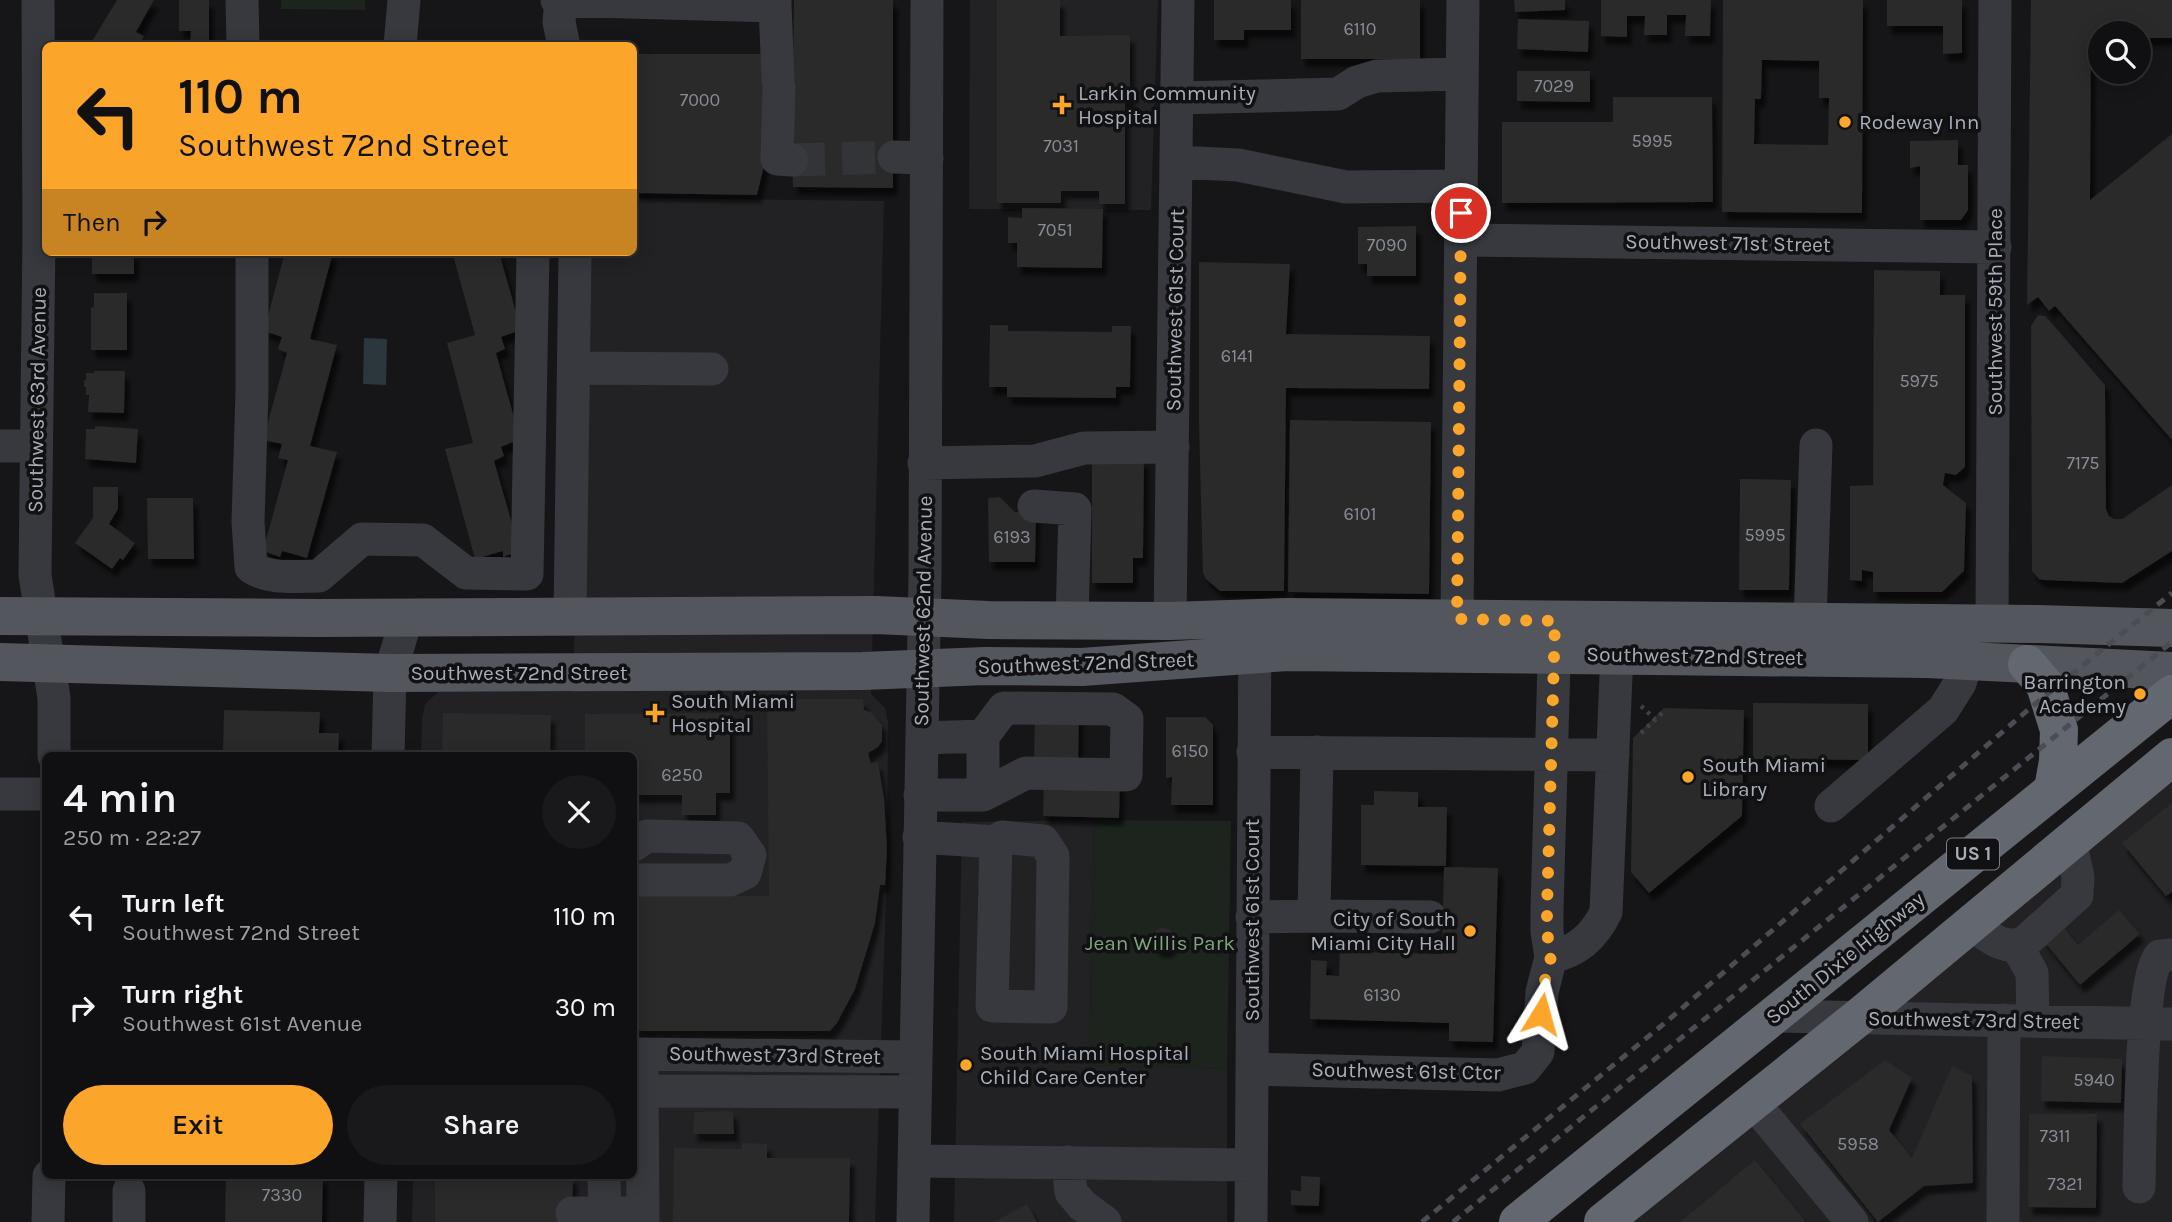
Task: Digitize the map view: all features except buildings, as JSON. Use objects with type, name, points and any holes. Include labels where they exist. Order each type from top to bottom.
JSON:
[{"type":"highway","points":[[2027,664],[2045,685],[2059,730],[2058,761],[2053,789]]},
{"type":"highway","name":"South Dixie Highway","points":[[1518,1222],[2172,694]]},
{"type":"highway","name":"US 1","points":[[1602,1222],[1859,1017],[2172,757]]},
{"type":"main road","name":"Southwest 72nd Street","points":[[0,616],[923,617],[1170,621],[1255,636],[1287,652],[1555,637],[1618,638],[1927,659],[2172,671]]},
{"type":"main road","name":"Southwest 72nd Street","points":[[0,662],[390,673],[850,671],[1114,665],[1255,636],[1457,619],[1555,637]]},
{"type":"main road","name":"Southwest 72nd Street","points":[[1618,638],[1810,623],[2172,628]]},
{"type":"main road","points":[[1927,659],[1972,650],[1986,640],[1992,624]]},
{"type":"street","name":"Southwest 63rd Avenue","points":[[38,0],[39,234],[35,575],[54,698],[54,752]]},
{"type":"street","points":[[242,0],[243,42]]},
{"type":"street","points":[[400,42],[404,0]]},
{"type":"street","points":[[563,42],[559,22],[559,0],[775,3],[778,160]]},
{"type":"street","name":"Southwest 62nd Avenue","points":[[913,1222],[923,668],[928,0]]},
{"type":"street","name":"Southwest 61st Court","points":[[1170,621],[1178,0]]},
{"type":"street","points":[[1457,619],[1463,0]]},
{"type":"street","name":"Southwest 59th Place","points":[[1992,624],[1995,0]]},
{"type":"street","points":[[1178,98],[1338,94],[1356,82],[1377,76],[1462,74]]},
{"type":"street","points":[[894,157],[927,158]]},
{"type":"street","points":[[1177,162],[1238,165],[1346,187],[1461,186]]},
{"type":"street","name":"Southwest 71st Street","points":[[1461,240],[1995,247]]},
{"type":"street","points":[[252,256],[248,522],[251,567],[260,573],[272,575],[319,576],[362,539],[423,540],[466,573],[527,574],[533,256]]},
{"type":"street","points":[[570,616],[575,256]]},
{"type":"street","points":[[575,368],[712,369]]},
{"type":"street","points":[[1810,623],[1816,445]]},
{"type":"street","points":[[0,446],[36,446]]},
{"type":"street","points":[[924,463],[1035,461],[1083,448],[1172,447]]},
{"type":"street","points":[[1034,506],[1074,509],[1072,620]]},
{"type":"street","points":[[466,573],[466,617]]},
{"type":"street","points":[[318,618],[319,576]]},
{"type":"street","points":[[388,752],[390,673],[407,617]]},
{"type":"street","name":"Southwest 61st Court","points":[[1251,1222],[1255,636]]},
{"type":"street","name":"Southwest 61st Ctcr","points":[[1251,1069],[1498,1075],[1519,1071],[1530,1064],[1538,1052],[1542,992],[1551,957],[1547,909],[1555,637]]},
{"type":"street","points":[[1551,957],[1567,954],[1585,941],[1600,926],[1606,912],[1624,747],[1618,638]]},
{"type":"street","points":[[1831,806],[1943,710],[1968,661]]},
{"type":"street","points":[[1113,709],[1114,665]]},
{"type":"street","points":[[1019,708],[1020,667]]},
{"type":"street","points":[[920,795],[984,795],[1026,773],[1126,775],[1126,719],[1113,709],[1004,708],[983,736],[984,795]]},
{"type":"street","points":[[922,738],[983,736]]},
{"type":"street","points":[[1253,752],[1552,754],[1624,747]]},
{"type":"street","points":[[1314,916],[1317,752]]},
{"type":"street","points":[[0,794],[42,794]]},
{"type":"street","points":[[637,843],[647,836],[738,838],[750,855],[745,873],[730,880],[637,880]]},
{"type":"street","points":[[693,880],[694,837]]},
{"type":"street","points":[[919,837],[996,842],[1002,837],[1043,841],[1053,856],[1051,1007],[992,1006],[996,842]]},
{"type":"street","points":[[1970,923],[2002,945],[2017,946],[2025,942],[2077,895],[2078,877],[2070,841]]},
{"type":"street","points":[[1252,917],[1430,917]]},
{"type":"street","points":[[2003,1222],[2018,1021],[2032,973],[2017,946]]},
{"type":"street","points":[[2139,1187],[2158,1024],[2155,960],[2168,947]]},
{"type":"street","name":"Southwest 73rd Street","points":[[1776,1016],[2158,1024]]},
{"type":"street","points":[[594,1203],[643,1210],[638,1054]]},
{"type":"street","name":"Southwest 73rd Street","points":[[638,1054],[916,1057]]},
{"type":"street","name":"Southwest 73rd Street","points":[[638,1091],[915,1092]]},
{"type":"street","points":[[1752,1101],[1852,1222]]},
{"type":"street","points":[[914,1161],[1251,1165]]},
{"type":"street","points":[[1068,1162],[1071,1192],[1082,1205],[1105,1222]]},
{"type":"street","points":[[48,1222],[49,1179]]},
{"type":"street","points":[[380,1222],[381,1179]]},
{"type":"path","points":[[1644,709],[1656,720]]},
{"type":"path","points":[[1624,747],[1663,712]]},
{"type":"path","points":[[1174,940],[1230,941]]},
{"type":"shaded area","name":"Larkin Community Hospital","points":[[970,0],[1158,0],[1151,210],[969,209]]},
{"type":"shaded area","name":"South Miami Hospital","points":[[637,198],[884,201],[871,694],[885,708],[888,722],[887,866],[875,1222],[412,1222],[413,1179],[637,1179],[637,752],[421,752],[425,704],[438,692],[573,692],[584,256],[637,256]]},
{"type":"shaded area","points":[[364,338],[387,339],[386,385],[363,384]]},
{"type":"shaded area","points":[[2172,781],[2172,1222],[1628,1222]]},
{"type":"shaded area","points":[[1094,820],[1089,1065],[1227,1069],[1227,1222],[954,1222],[962,822]]},
{"type":"green space","points":[[281,0],[365,0],[365,10],[281,9]]},
{"type":"green space","name":"Jean Willis Park","points":[[1094,820],[1231,821],[1227,1069],[1089,1065]]},
{"type":"tunnel","points":[[792,160],[894,157]]},
{"type":"railway","points":[[1422,1222],[1666,1022],[2029,709],[2172,593]]},
{"type":"railway","points":[[1453,1222],[2172,642]]},
{"type":"place","name":"Larkin Community Hospital","points":[[1062,105]]},
{"type":"place","name":"Rodeway Inn","points":[[1845,122]]},
{"type":"place","name":"Barrington Academy","points":[[2140,694]]},
{"type":"place","name":"South Miami Hospital","points":[[655,713]]},
{"type":"place","name":"South Miami Library","points":[[1688,777]]},
{"type":"place","name":"City of South Miami City Hall","points":[[1470,931]]},
{"type":"place","name":"South Miami Hospital Child Care Center","points":[[966,1065]]},
{"type":"route","points":[[1461,213],[1457,619],[1555,621],[1547,909],[1551,957],[1542,992],[1541,1014]]}]
